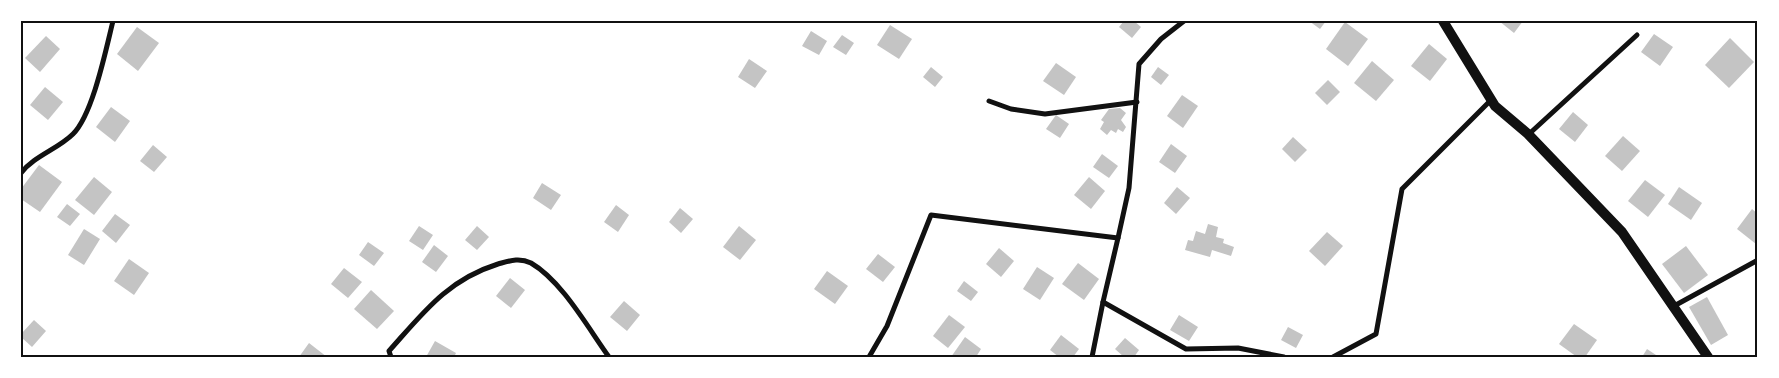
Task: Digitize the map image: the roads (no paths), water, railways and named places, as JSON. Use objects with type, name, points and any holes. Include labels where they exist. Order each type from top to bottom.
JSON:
[{"type":"main road","points":[[1443,21],[1495,106],[1528,134],[1622,232],[1708,357]]},
{"type":"street","points":[[21,173],[26,166],[61,146],[76,131],[87,115],[112,21]]},
{"type":"street","points":[[1092,357],[1130,188],[1139,64],[1161,39],[1184,21]]},
{"type":"street","points":[[1528,134],[1637,35]]},
{"type":"street","points":[[1333,357],[1376,334],[1402,189],[1491,100]]},
{"type":"street","points":[[989,101],[1011,109],[1045,114],[1137,102]]},
{"type":"street","points":[[869,357],[886,326],[931,215],[1118,238]]},
{"type":"street","points":[[391,357],[389,352],[434,300],[452,285],[483,269],[516,259],[530,263],[556,284],[609,357]]},
{"type":"street","points":[[1674,306],[1758,260]]},
{"type":"street","points":[[1103,302],[1186,349],[1238,348],[1284,357]]}]
